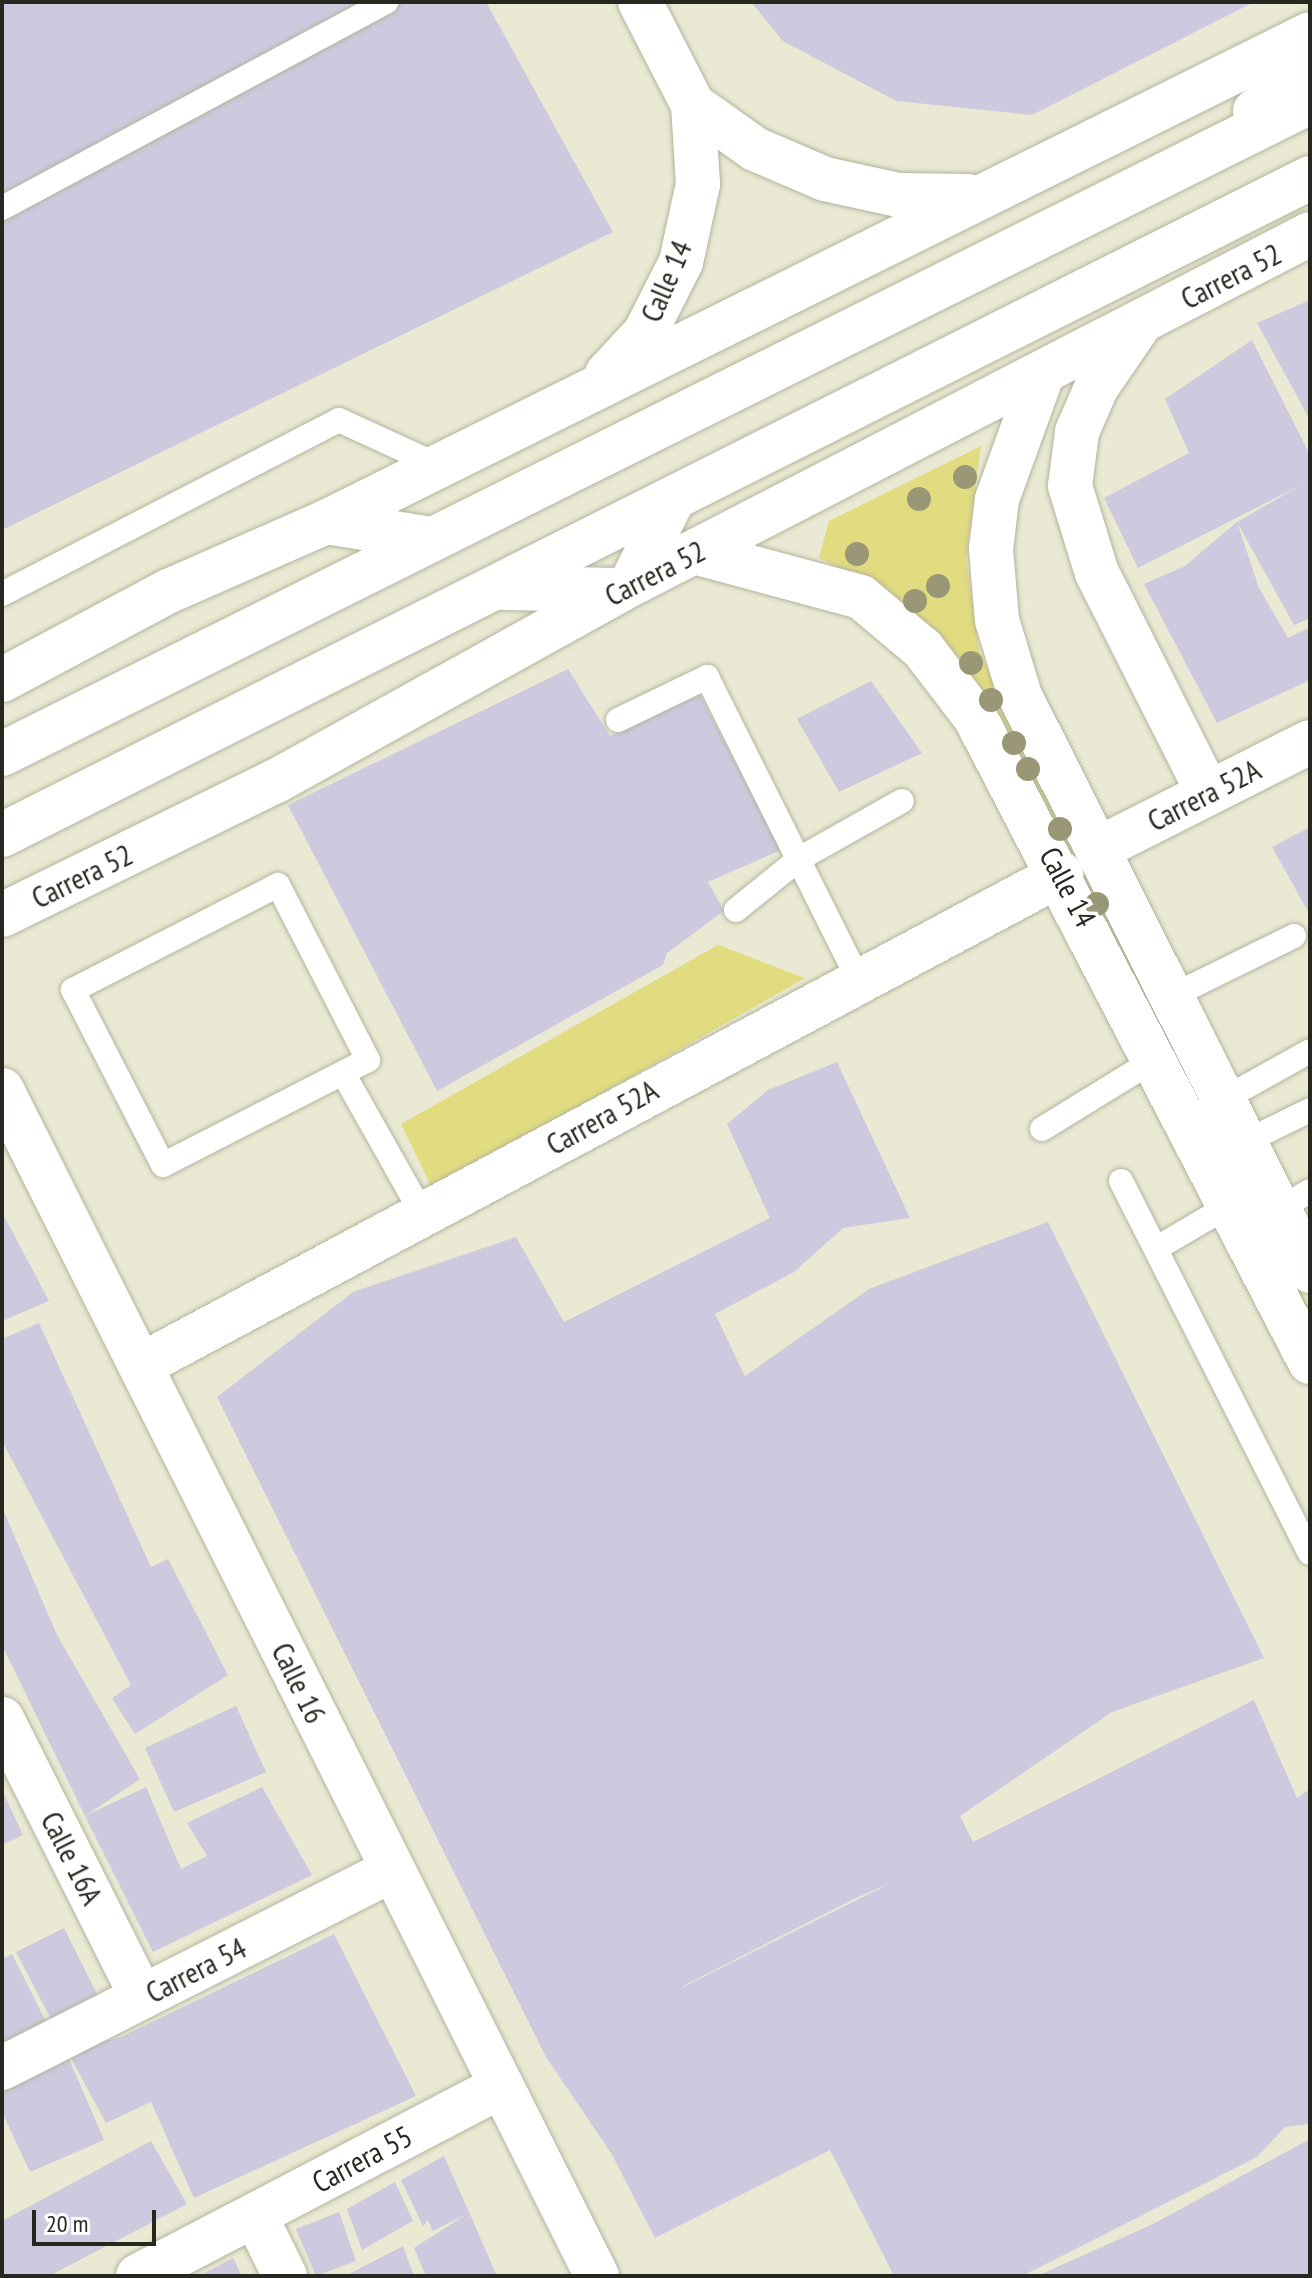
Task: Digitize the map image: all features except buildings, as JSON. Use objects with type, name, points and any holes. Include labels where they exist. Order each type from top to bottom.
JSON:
[{"type":"street","name":"Calle 14","points":[[592,391],[645,333],[681,262],[698,184],[693,105],[640,2]]},
{"type":"street","points":[[2,680],[169,591],[326,522],[592,391],[974,196],[1310,34]]},
{"type":"street","points":[[1207,150],[1310,66]]},
{"type":"street","points":[[2,754],[1207,150],[1310,102]]},
{"type":"street","name":"Calle 14","points":[[693,105],[755,149],[825,179],[898,195],[974,196]]},
{"type":"street","name":"Carrera 52","points":[[2,835],[1310,178]]},
{"type":"street","points":[[1234,217],[1310,194]]},
{"type":"street","name":"Carrera 52","points":[[2,915],[276,781],[626,587],[1310,234]]},
{"type":"street","points":[[1141,322],[1091,399],[1073,445],[1070,486],[1097,573],[1208,793]]},
{"type":"street","name":"Calle 14","points":[[1042,375],[997,499],[991,549],[997,620],[1020,696],[1245,1142],[1294,1201],[1310,1271]]},
{"type":"street","points":[[498,588],[626,587],[672,501]]},
{"type":"street","points":[[326,522],[432,539]]},
{"type":"street","name":"Calle 14","points":[[694,552],[861,597],[923,649],[975,717],[1061,874],[1310,1362]]},
{"type":"street","name":"Carrera 52A","points":[[1098,849],[1310,742]]},
{"type":"street","name":"Carrera 52A","points":[[143,1364],[858,978],[1061,874]]},
{"type":"street","name":"Calle 16","points":[[2,1090],[143,1364],[390,1871],[597,2276]]},
{"type":"street","name":"Calle 16A","points":[[2,1719],[142,1997]]},
{"type":"street","name":"Carrera 54","points":[[2,2068],[390,1871]]},
{"type":"street","name":"Carrera 55","points":[[138,2276],[500,2087]]},
{"type":"street","points":[[255,2215],[285,2276]]},
{"type":"lane","points":[[2,208],[386,2]]},
{"type":"lane","points":[[2,594],[339,420],[439,466]]},
{"type":"lane","points":[[618,720],[707,677],[858,978]]},
{"type":"lane","points":[[736,910],[799,859],[902,801]]},
{"type":"lane","points":[[278,885],[368,1060],[343,1073],[163,1165],[73,990],[278,885]]},
{"type":"lane","points":[[1172,996],[1294,936]]},
{"type":"lane","points":[[1224,1099],[1310,1051]]},
{"type":"lane","points":[[1042,1129],[1156,1059]]},
{"type":"lane","points":[[343,1073],[423,1215]]},
{"type":"lane","points":[[1245,1142],[1310,1110]]},
{"type":"lane","points":[[1121,1181],[1310,1553]]},
{"type":"lane","points":[[1157,1248],[1230,1205]]},
{"type":"shaded area","points":[[981,446],[966,557],[979,651],[1310,1310],[1310,1336],[1054,835],[845,571],[819,558],[829,521]]},
{"type":"shaded area","points":[[718,945],[805,978],[433,1190],[401,1124]]}]
